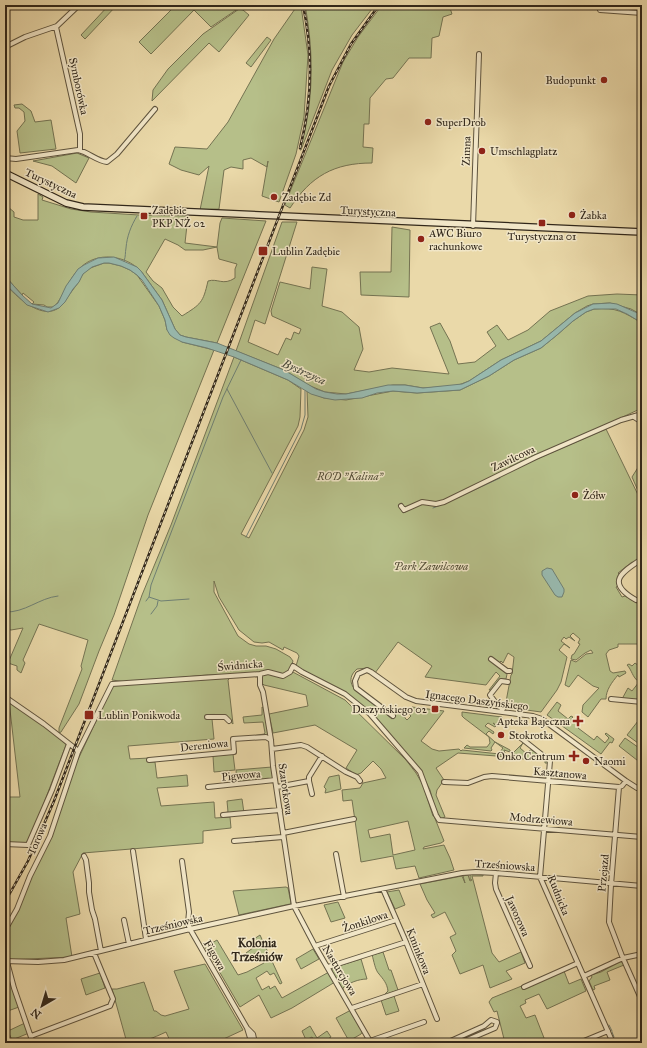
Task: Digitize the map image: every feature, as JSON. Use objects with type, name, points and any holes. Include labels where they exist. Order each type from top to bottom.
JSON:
[{"type":"main road","name":"Turystyczna","points":[[5,173],[66,203],[83,207],[472,226],[642,232]]},
{"type":"street","points":[[5,47],[26,37],[56,27],[79,5]]},
{"type":"street","points":[[599,5],[600,10],[642,13]]},
{"type":"street","name":"Symborówka","points":[[56,27],[80,134],[80,150]]},
{"type":"street","name":"Zimna","points":[[472,226],[479,54]]},
{"type":"street","points":[[5,158],[16,159],[80,150],[103,162],[109,162],[155,109]]},
{"type":"street","name":"Zawilcowa","points":[[401,506],[404,510],[422,502],[436,504],[444,502],[536,457],[621,420],[642,414]]},
{"type":"street","points":[[634,417],[642,422]]},
{"type":"street","points":[[636,600],[625,593],[618,579],[620,575],[642,559]]},
{"type":"street","points":[[491,659],[507,671],[510,671]]},
{"type":"street","name":"Świdnicka","points":[[78,752],[112,684],[260,674],[268,672],[283,676],[290,672],[293,666],[317,681],[345,694],[359,704],[378,724],[420,772],[439,820]]},
{"type":"street","name":"Ignacego Daszyńskiego","points":[[393,716],[356,688],[354,683],[355,679],[361,672],[366,670],[371,672],[406,697],[416,701],[540,718],[551,724],[626,781],[642,789]]},
{"type":"street","name":"Szarotkowa","points":[[260,674],[260,685],[263,692],[271,740],[275,780],[294,906]]},
{"type":"street","points":[[503,709],[498,706],[490,695],[501,682],[508,682]]},
{"type":"street","points":[[5,697],[78,752]]},
{"type":"street","points":[[611,699],[642,702]]},
{"type":"street","points":[[207,717],[225,717],[229,721]]},
{"type":"street","name":"Rudnicka","points":[[517,735],[550,761],[543,828],[540,877],[613,1043]]},
{"type":"street","name":"Dereniowa","points":[[149,760],[234,752],[233,739],[266,738],[271,740]]},
{"type":"street","name":"Torowa","points":[[5,844],[28,845],[52,790],[69,744]]},
{"type":"street","points":[[272,749],[301,745],[307,747],[356,777],[360,781]]},
{"type":"street","name":"Torowa","points":[[5,930],[17,909],[30,876],[50,836],[78,752]]},
{"type":"street","points":[[312,794],[309,777],[322,756]]},
{"type":"street","name":"Kasztanowa","points":[[444,782],[468,783],[484,777],[492,776],[619,787]]},
{"type":"street","name":"Pigwowa","points":[[208,787],[275,780]]},
{"type":"street","points":[[277,787],[309,781]]},
{"type":"street","points":[[619,787],[626,781]]},
{"type":"street","name":"Przejazd","points":[[619,787],[609,922],[642,1001]]},
{"type":"street","points":[[223,815],[280,810]]},
{"type":"street","points":[[234,841],[283,835],[354,819]]},
{"type":"street","name":"Modrzewiowa","points":[[439,820],[642,837]]},
{"type":"street","points":[[133,851],[146,939]]},
{"type":"street","points":[[336,854],[344,897]]},
{"type":"street","points":[[84,856],[86,860],[89,892],[100,951]]},
{"type":"street","name":"Figowa","points":[[182,861],[189,912],[188,923],[190,929],[247,1028],[253,1034],[255,1043]]},
{"type":"street","name":"Trześniowska","points":[[6,962],[58,961],[146,939],[294,906],[462,873],[496,873],[642,886]]},
{"type":"street","name":"Jaworowa","points":[[496,873],[496,889],[530,966]]},
{"type":"street","name":"Kminkowa","points":[[383,889],[437,1019]]},
{"type":"street","name":"Nasturcjowa","points":[[294,906],[370,1042]]},
{"type":"street","points":[[124,920],[129,944]]},
{"type":"street","name":"Żonkilowa","points":[[315,946],[396,920]]},
{"type":"street","points":[[328,967],[406,942]]},
{"type":"street","points":[[31,1036],[110,1006],[113,999],[94,953]]},
{"type":"street","points":[[584,976],[623,958],[642,954]]},
{"type":"street","points":[[6,962],[33,1043]]},
{"type":"street","points":[[524,987],[578,963]]},
{"type":"street","points":[[352,1008],[423,984]]},
{"type":"street","points":[[446,1043],[478,1029],[491,1020],[496,1022],[496,1027],[460,1043]]},
{"type":"street","points":[[370,1042],[424,1022]]},
{"type":"street","points":[[579,1043],[608,1031]]},
{"type":"green space","points":[[109,5],[117,5],[85,39],[81,35]]},
{"type":"green space","points":[[176,5],[238,5],[236,10],[211,27],[194,10],[151,54],[139,42]]},
{"type":"green space","points":[[305,5],[375,5],[352,35],[332,70],[300,150],[308,114],[311,78],[310,41]]},
{"type":"green space","points":[[382,5],[449,5],[452,14],[443,17],[439,36],[432,38],[431,58],[409,58],[393,78],[386,79],[370,98],[369,124],[364,124],[363,147],[373,148],[372,163],[346,166],[325,174],[306,187],[290,208],[285,205],[287,199],[343,62],[358,37]]},
{"type":"green space","points":[[297,6],[301,6],[308,55],[304,117],[296,154],[279,202],[262,196],[267,167],[251,158],[243,160],[243,169],[231,167],[224,170],[219,209],[200,210],[209,166],[199,175],[181,170],[169,164],[175,147],[207,149],[228,122],[274,39]]},
{"type":"green space","points":[[239,9],[243,10],[249,15],[219,52],[209,43],[152,101],[153,90],[168,69],[203,34]]},
{"type":"green space","points":[[267,37],[271,40],[251,67],[246,63]]},
{"type":"green space","points":[[22,104],[31,111],[35,122],[51,120],[56,149],[20,153],[17,131],[25,121],[24,112],[19,108],[15,108],[14,105]]},
{"type":"green space","points":[[77,153],[89,158],[76,183],[52,166],[33,161]]},
{"type":"green space","points":[[38,194],[43,197],[42,200],[71,209],[91,212],[188,216],[185,243],[217,247],[222,218],[266,221],[217,343],[180,335],[175,329],[162,300],[141,271],[127,261],[111,257],[94,259],[80,268],[69,282],[54,307],[32,304],[34,302],[23,293],[22,295],[5,276],[5,221],[8,207],[14,212],[14,217],[23,220],[38,220]],"holes":[[[165,239],[185,250],[203,250],[217,247],[219,259],[237,264],[235,269],[235,278],[224,282],[215,280],[208,281],[203,299],[193,309],[182,316],[173,307],[162,288],[153,281],[146,272]]]},
{"type":"green space","points":[[282,222],[297,222],[265,324],[255,320],[248,342],[278,355],[286,338],[291,340],[294,332],[299,334],[301,329],[272,316],[271,311],[280,282],[310,289],[312,267],[327,269],[322,306],[342,312],[359,327],[363,349],[354,370],[369,372],[392,368],[449,374],[430,327],[440,323],[450,341],[458,364],[475,362],[496,346],[487,332],[497,325],[508,340],[528,330],[550,311],[588,296],[617,294],[642,295],[642,315],[631,309],[610,303],[593,304],[587,306],[575,313],[541,341],[501,360],[469,381],[456,386],[423,388],[393,385],[346,394],[325,392],[308,385],[284,370],[236,351]]},
{"type":"green space","points":[[392,227],[410,230],[409,297],[361,295],[360,272],[391,272]]},
{"type":"green space","points":[[104,263],[121,266],[137,275],[159,306],[165,320],[167,330],[182,342],[214,350],[148,515],[114,615],[79,704],[59,733],[59,728],[82,669],[81,666],[88,640],[39,624],[23,660],[25,663],[21,673],[17,670],[17,666],[8,663],[23,628],[11,630],[5,629],[5,284],[29,305],[43,311],[50,311],[57,309],[62,305],[87,270]]},
{"type":"green space","points":[[594,309],[620,311],[642,323],[642,408],[443,501],[434,503],[422,500],[404,508],[400,507],[403,513],[423,503],[435,505],[606,429],[642,503],[642,557],[634,563],[632,562],[618,573],[620,575],[617,579],[618,586],[616,587],[622,597],[625,596],[642,606],[642,644],[618,644],[618,647],[609,650],[606,654],[610,671],[613,673],[625,671],[626,673],[619,677],[618,675],[608,689],[606,699],[601,699],[588,717],[582,712],[583,705],[599,688],[593,686],[578,675],[569,687],[565,685],[571,660],[576,662],[586,654],[593,653],[591,650],[576,660],[571,659],[572,655],[580,644],[578,643],[580,639],[573,633],[570,636],[575,641],[569,637],[566,639],[564,637],[561,641],[570,648],[564,644],[559,650],[567,657],[561,682],[541,712],[505,707],[514,657],[508,653],[503,663],[501,661],[499,663],[505,668],[507,674],[506,679],[501,679],[491,690],[489,690],[500,676],[496,672],[486,685],[425,677],[432,666],[398,642],[375,673],[368,668],[357,669],[351,677],[353,687],[392,719],[397,711],[404,715],[407,720],[411,716],[408,713],[412,707],[444,711],[421,741],[432,749],[439,751],[459,749],[461,751],[509,755],[509,757],[458,753],[436,768],[444,780],[437,790],[436,795],[445,817],[441,819],[437,816],[430,790],[420,770],[361,704],[296,666],[299,656],[297,653],[284,647],[283,650],[269,642],[254,642],[239,630],[219,597],[214,581],[214,592],[238,636],[249,644],[276,649],[290,657],[293,661],[289,672],[286,674],[207,675],[127,682],[112,680],[142,595],[171,525],[234,357],[288,380],[301,389],[300,417],[298,426],[241,534],[249,538],[304,430],[308,417],[307,391],[324,398],[346,400],[393,391],[417,393],[460,390],[489,376],[514,360],[541,348],[573,321],[586,312]]},
{"type":"green space","points":[[642,461],[642,500],[632,477]]},
{"type":"green space","points":[[642,661],[642,701],[622,699],[628,688],[632,691],[639,682],[627,665],[629,664],[632,666],[635,663],[639,666]]},
{"type":"green space","points":[[291,671],[345,700],[406,760],[423,785],[433,816],[444,841],[424,847],[423,849],[444,845],[454,870],[419,878],[415,866],[396,869],[393,856],[361,862],[352,800],[343,801],[342,790],[360,788],[363,783],[386,778],[381,769],[373,761],[361,773],[356,775],[346,768],[357,750],[315,725],[273,733],[269,714],[308,706],[306,695],[264,685],[261,682],[261,677],[263,675],[270,673],[279,676]],"holes":[[[408,821],[415,850],[393,855],[390,834],[370,838],[368,830]]]},
{"type":"green space","points":[[230,678],[228,680],[233,724],[221,716],[214,714],[206,715],[206,719],[212,719],[214,739],[128,746],[130,759],[149,758],[149,762],[155,762],[157,778],[187,775],[188,786],[157,788],[161,806],[214,802],[215,818],[230,817],[231,828],[203,831],[203,843],[83,853],[73,872],[80,914],[66,918],[72,957],[5,960],[5,932],[49,841],[74,768],[112,687],[115,685]]},
{"type":"green space","points":[[9,701],[36,720],[66,745],[28,845],[5,843],[5,807],[9,807],[9,797],[20,797]]},
{"type":"green space","points":[[557,702],[561,705],[558,711],[568,719],[571,716],[573,717],[571,719],[580,726],[578,728],[594,740],[597,736],[605,743],[609,738],[605,734],[606,733],[614,739],[612,743],[610,742],[601,754],[547,715]]},
{"type":"green space","points":[[262,707],[264,708],[269,736],[252,736],[265,733],[263,722],[244,723],[243,717],[262,715]]},
{"type":"green space","points":[[462,712],[502,717],[498,726],[493,723],[496,726],[495,727],[488,723],[485,726],[494,732],[493,734],[489,731],[486,734],[495,742],[491,748],[491,751],[464,748],[467,745],[470,747],[487,747],[490,743],[489,737],[464,718],[462,716]]},
{"type":"green space","points":[[642,716],[642,746],[627,735]]},
{"type":"green space","points":[[625,738],[642,750],[642,764],[619,746]]},
{"type":"green space","points":[[495,742],[510,750],[510,752],[504,750],[505,753],[500,752],[503,748]]},
{"type":"green space","points":[[523,743],[520,748],[527,754],[530,750],[532,750],[538,754],[536,760],[513,758],[514,755],[511,755]]},
{"type":"green space","points":[[233,754],[235,770],[214,772],[213,756]]},
{"type":"green space","points":[[539,755],[547,761],[548,763],[545,763],[545,760],[537,760]]},
{"type":"green space","points":[[272,767],[273,779],[237,783],[236,770]]},
{"type":"green space","points":[[339,775],[341,789],[325,793],[326,789],[324,787],[329,777]]},
{"type":"green space","points":[[242,799],[244,813],[224,813],[228,812],[227,801]]},
{"type":"green space","points":[[470,874],[483,875],[472,876],[492,953],[499,962],[521,952],[525,963],[506,971],[512,979],[490,988],[483,965],[460,974],[452,955],[456,951],[450,937],[456,934],[445,912],[433,918],[431,915],[435,913],[420,884],[462,876],[465,883],[463,876],[468,875],[470,881],[472,880],[470,879]]},
{"type":"green space","points":[[288,888],[290,904],[239,915],[233,891]]},
{"type":"green space","points":[[399,890],[405,905],[395,909],[387,892]]},
{"type":"green space","points":[[338,902],[345,918],[331,922],[324,905]]},
{"type":"green space","points":[[260,935],[282,983],[280,984],[274,973],[270,975],[267,971],[256,978],[262,990],[269,986],[270,989],[275,986],[282,998],[329,972],[335,982],[292,1008],[271,1018],[259,995],[240,1007],[205,947],[217,940],[238,975],[264,963],[258,952],[248,957],[246,953],[257,945],[254,939]]},
{"type":"green space","points":[[313,949],[319,959],[301,969],[296,959]]},
{"type":"green space","points":[[383,952],[398,990],[383,996],[388,991],[385,981],[376,970],[372,955]]},
{"type":"green space","points":[[361,959],[367,979],[351,983],[345,986],[343,990],[332,971],[332,968]]},
{"type":"green space","points":[[623,960],[624,965],[607,972],[610,980],[594,986],[595,989],[593,990],[589,981],[592,977],[591,975],[601,972]]},
{"type":"green space","points":[[205,964],[243,1030],[215,1043],[171,1043],[166,1032],[143,1041],[127,1043],[112,989],[144,982],[154,1011],[165,1016],[189,1009],[174,971]]},
{"type":"green space","points":[[5,965],[19,1007],[5,1012]]},
{"type":"green space","points":[[564,971],[569,984],[581,979],[586,991],[547,1009],[539,994],[525,1000],[526,1003],[520,1006],[526,1018],[535,1015],[546,1043],[505,1043],[497,1011],[494,1012],[489,1002],[492,998]]},
{"type":"green space","points":[[100,973],[105,988],[86,995],[81,979]]},
{"type":"green space","points":[[394,996],[399,1011],[386,1015],[381,1000]]},
{"type":"green space","points":[[351,1010],[363,1031],[361,1034],[349,1041],[336,1018]]},
{"type":"green space","points":[[25,1023],[29,1033],[12,1040],[8,1031]]},
{"type":"green space","points":[[310,1026],[317,1038],[327,1031],[331,1037],[321,1043],[316,1043],[312,1037],[306,1040],[302,1031]]},
{"type":"water","points":[[114,257],[137,267],[141,271],[162,300],[175,329],[180,335],[217,343],[284,370],[316,389],[337,394],[346,394],[388,385],[405,385],[423,388],[462,384],[501,360],[541,341],[575,313],[593,304],[617,304],[642,315],[642,323],[616,309],[594,309],[586,312],[573,321],[541,348],[514,360],[489,376],[460,390],[417,393],[393,391],[377,393],[362,398],[335,400],[311,394],[288,380],[234,357],[182,342],[174,338],[167,330],[165,320],[159,306],[142,280],[130,270],[121,266],[104,263],[92,267],[83,274],[65,302],[59,308],[48,312],[27,305],[5,284],[5,276],[32,304],[51,308],[58,303],[66,286],[78,269],[98,258]]},
{"type":"water","points":[[547,568],[552,569],[564,589],[562,597],[555,595],[542,575],[542,571]]},
{"type":"waterway","points":[[124,261],[128,235],[137,216]]},
{"type":"waterway","points":[[189,599],[161,601],[149,597],[151,585],[223,397],[241,360]]},
{"type":"waterway","points":[[227,389],[272,473]]},
{"type":"waterway","points":[[246,537],[301,429],[305,415],[305,391]]},
{"type":"waterway","points":[[457,498],[500,478]]},
{"type":"waterway","points":[[433,508],[441,505]]},
{"type":"waterway","points":[[5,612],[12,612],[26,608],[45,599],[58,596]]},
{"type":"waterway","points":[[146,601],[149,597]]},
{"type":"waterway","points":[[151,614],[157,606],[158,601]]},
{"type":"waterway","points":[[609,1025],[612,1031]]},
{"type":"waterway","points":[[612,1032],[614,1037]]},
{"type":"railway","points":[[300,148],[307,112],[310,76],[310,59],[303,5]]},
{"type":"railway","points":[[5,902],[28,861],[54,801],[329,86],[351,44],[379,5]]},
{"type":"place","name":"Budopunkt","points":[[604,80]]},
{"type":"place","name":"SuperDrob","points":[[428,122]]},
{"type":"place","name":"Umschlagplatz","points":[[482,151]]},
{"type":"place","name":"Zadębie Zd","points":[[274,197]]},
{"type":"place","name":"Żabka","points":[[572,215]]},
{"type":"place","name":"Zadębie PKP NŻ 02","points":[[144,216]]},
{"type":"place","name":"Turystyczna 01","points":[[542,223]]},
{"type":"place","name":"AWC Biuro rachunkowe","points":[[421,239]]},
{"type":"place","name":"Lublin Zadębie","points":[[263,251]]},
{"type":"place","name":"Żółw","points":[[575,495]]},
{"type":"place","name":"Daszyńskiego 02","points":[[435,709]]},
{"type":"place","name":"Lublin Ponikwoda","points":[[89,715]]},
{"type":"place","name":"Apteka Bajeczna","points":[[578,721]]},
{"type":"place","name":"Stokrotka","points":[[501,735]]},
{"type":"place","name":"Onko Centrum","points":[[574,756]]},
{"type":"place","name":"Naomi","points":[[586,761]]},
{"type":"district","name":"Kolonia Trześniów","points":[[257,950]]},
{"type":"water label","name":"Bystrzyca","points":[[304,372]]},
{"type":"park label","name":"ROD \"Kalina\"","points":[[350,476]]},
{"type":"park label","name":"Park Zawilcowa","points":[[431,566]]}]
